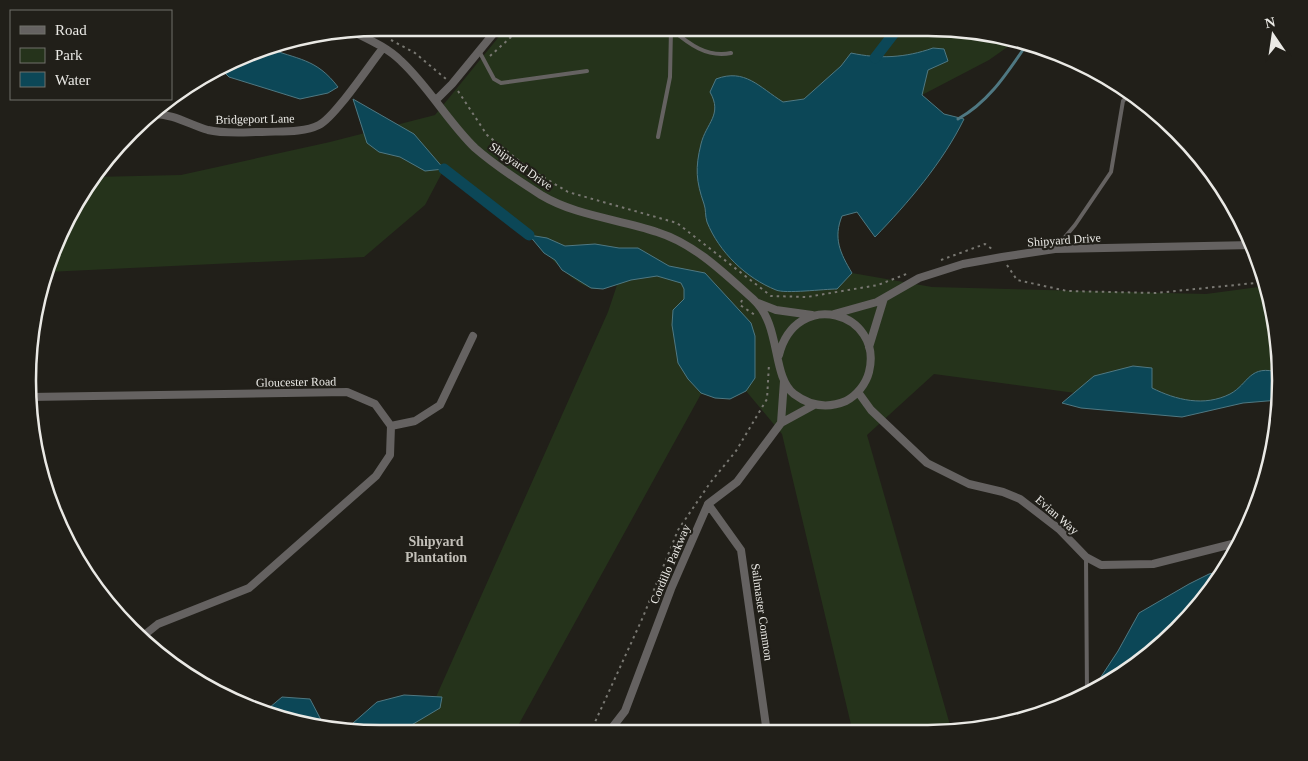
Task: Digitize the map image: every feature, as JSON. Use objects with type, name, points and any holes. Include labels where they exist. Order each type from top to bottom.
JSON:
[{"type":"street","points":[[436,100],[452,84],[491,36]]},
{"type":"street","name":"Shipyard Drive","points":[[362,37],[399,59],[476,148],[541,195],[568,208],[658,232],[687,244],[756,302],[773,332],[779,355]]},
{"type":"street","name":"Bridgeport Lane","points":[[161,116],[187,121],[210,130],[269,132],[314,127],[321,124],[344,99],[382,48]]},
{"type":"street","name":"Shipyard Drive","points":[[832,314],[863,308],[919,278],[963,264],[1002,257],[1055,249],[1244,245]]},
{"type":"street","points":[[869,347],[884,298]]},
{"type":"street","name":"Shipyard Drive","points":[[756,302],[776,310],[812,315]]},
{"type":"street","points":[[832,314],[852,322],[862,332],[869,347],[871,363],[867,378],[858,392],[838,404],[814,404],[792,392],[784,381],[779,368],[779,355],[782,342],[789,330],[800,321],[812,315],[832,314]]},
{"type":"street","points":[[147,633],[158,624],[249,588],[376,476],[390,455],[391,426],[415,421],[440,405],[473,336]]},
{"type":"street","name":"Cordillo Parkway","points":[[781,423],[784,381]]},
{"type":"street","name":"Gloucester Road","points":[[37,397],[347,392],[375,404],[391,426]]},
{"type":"street","name":"Evian Way","points":[[858,392],[871,410],[927,463],[968,484],[1003,492],[1020,499],[1059,529],[1086,557],[1101,565],[1153,564],[1230,544]]},
{"type":"street","name":"Cordillo Parkway","points":[[614,725],[625,711],[671,589],[708,504],[737,482],[781,423],[814,404]]},
{"type":"street","name":"Sailmaster Common","points":[[708,504],[741,550],[766,725]]},
{"type":"lane","points":[[658,136],[670,77],[670,36]]},
{"type":"lane","points":[[679,36],[705,52],[719,55],[730,53]]},
{"type":"lane","points":[[479,51],[494,79],[501,83],[587,71]]},
{"type":"lane","points":[[1055,249],[1075,226],[1111,172],[1123,102],[1126,99]]},
{"type":"lane","points":[[1086,557],[1088,685]]},
{"type":"path","points":[[385,37],[414,53],[452,84],[487,135],[528,168],[568,192],[677,222],[771,296],[807,297],[878,284],[913,271]]},
{"type":"path","points":[[940,261],[985,244],[1002,257],[1017,280],[1067,291],[1156,293],[1257,283]]},
{"type":"path","points":[[751,280],[740,306],[758,317]]},
{"type":"path","points":[[594,725],[643,617],[678,530],[710,483],[736,451],[767,399],[769,359]]},
{"type":"green space","points":[[499,36],[928,36],[972,39],[1009,46],[989,60],[922,95],[944,114],[964,119],[946,151],[924,181],[875,237],[857,212],[842,216],[838,238],[841,252],[852,273],[932,287],[1206,294],[1259,287],[1269,336],[1272,383],[1201,410],[934,374],[867,435],[950,724],[851,725],[782,434],[746,391],[730,399],[701,394],[518,725],[385,725],[436,697],[608,312],[617,285],[593,289],[572,278],[527,233],[444,169],[425,205],[364,257],[54,272],[62,249],[82,208],[103,177],[181,175],[330,142],[435,115]]},
{"type":"water","points":[[933,48],[944,49],[948,61],[928,70],[922,95],[944,114],[964,119],[946,151],[924,181],[875,237],[857,212],[842,216],[838,231],[839,245],[852,273],[837,289],[788,292],[776,290],[765,285],[744,271],[726,254],[712,233],[707,222],[698,181],[697,167],[701,144],[714,113],[714,100],[710,92],[716,79],[726,76],[744,77],[783,102],[804,99],[841,66],[851,53],[872,56],[902,56]]},
{"type":"water","points":[[279,52],[314,65],[330,77],[338,87],[328,93],[300,99],[229,77],[225,73],[249,62]]},
{"type":"water","points":[[353,99],[414,134],[444,169],[425,171],[400,157],[379,152],[367,143]]},
{"type":"water","points":[[529,235],[547,238],[565,246],[595,244],[619,248],[638,248],[669,266],[705,273],[751,323],[755,336],[755,378],[746,391],[730,399],[715,398],[701,393],[688,379],[678,363],[672,325],[673,310],[684,299],[684,289],[681,283],[657,276],[631,280],[603,289],[591,288],[562,270],[555,260],[544,253]]},
{"type":"water","points":[[1133,366],[1152,368],[1152,388],[1180,399],[1200,401],[1220,398],[1230,394],[1250,376],[1262,371],[1270,371],[1272,380],[1271,401],[1243,403],[1182,417],[1081,408],[1062,403],[1094,376]]},
{"type":"water","points":[[1213,573],[1171,624],[1137,654],[1099,679],[1139,613]]},
{"type":"water","points":[[404,695],[442,697],[440,708],[411,725],[352,723],[377,702]]},
{"type":"water","points":[[282,697],[310,699],[321,719],[291,713],[271,706]]},
{"type":"waterway","points":[[875,58],[892,36]]},
{"type":"waterway","points":[[958,119],[979,104],[997,86],[1023,50]]},
{"type":"waterway","points":[[444,169],[529,235]]},
{"type":"district","name":"Shipyard Plantation","points":[[436,550]]}]
